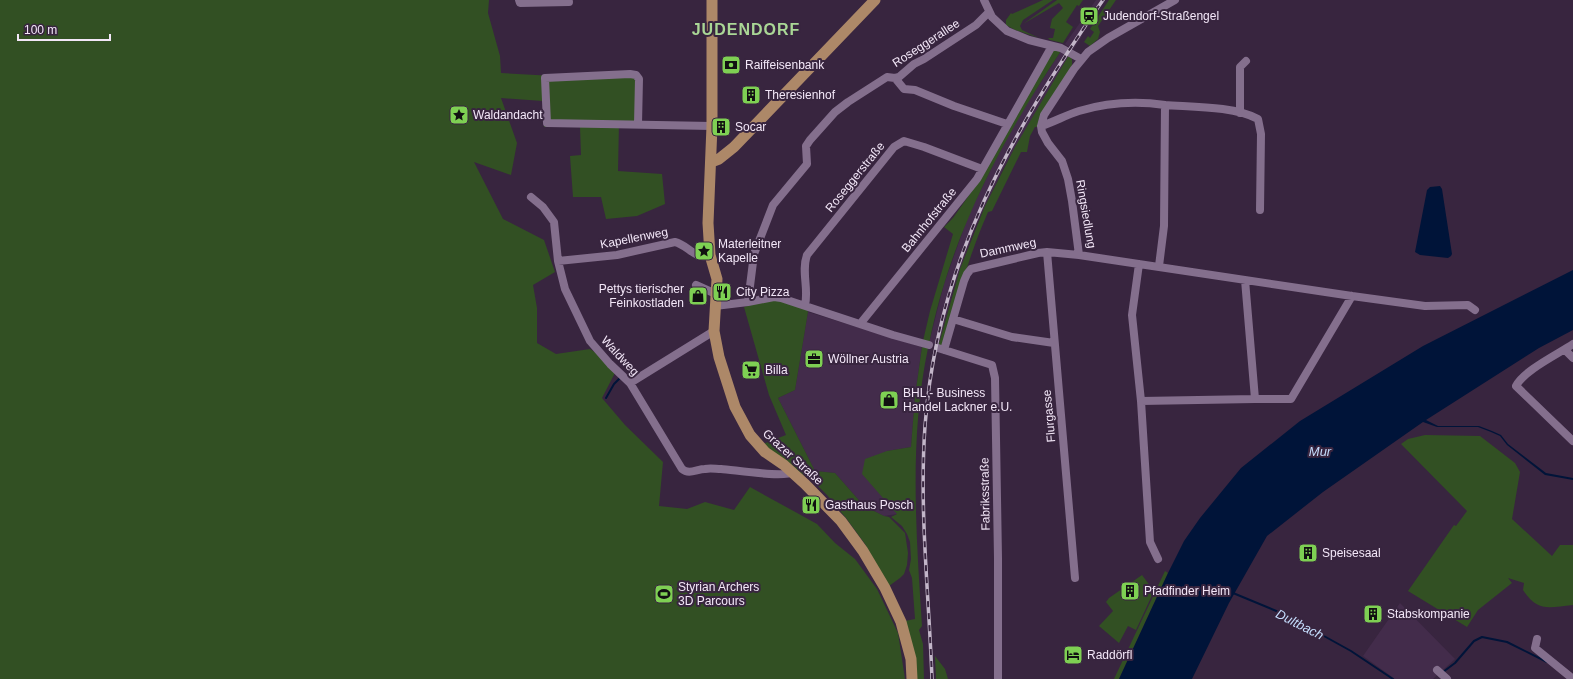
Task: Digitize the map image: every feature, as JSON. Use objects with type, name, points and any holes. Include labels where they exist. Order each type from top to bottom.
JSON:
[{"type":"main road","name":"Grazer Straße","points":[[712,0],[712,126],[708,223],[710,255],[717,279],[714,331],[716,345],[735,407],[744,426],[759,446],[793,472],[841,521],[864,551],[901,622],[910,659],[912,679]]},
{"type":"main road","points":[[711,162],[719,159],[734,148],[875,0]]},
{"type":"street","points":[[519,0],[520,3],[569,2]]},
{"type":"street","points":[[984,0],[989,12],[999,25],[1010,32],[1036,42],[1063,49],[1081,59]]},
{"type":"street","points":[[1041,126],[1048,108],[1081,59],[1088,52],[1108,38],[1175,0]]},
{"type":"street","name":"Roseggerallee","points":[[748,302],[754,254],[773,205],[807,164],[806,146],[810,140],[835,112],[848,102],[887,77],[899,77],[914,64],[976,25],[989,12]]},
{"type":"street","name":"Bahnhofstraße","points":[[860,324],[977,179],[1052,46]]},
{"type":"street","points":[[1240,113],[1240,67],[1246,61]]},
{"type":"street","points":[[638,124],[639,79],[636,75],[545,78],[547,123],[712,126]]},
{"type":"street","points":[[895,78],[904,89],[915,90],[954,106],[1007,124]]},
{"type":"street","points":[[1041,126],[1077,111],[1096,107],[1148,103],[1201,107],[1250,115],[1258,119],[1261,134],[1260,210]]},
{"type":"street","points":[[1159,266],[1164,226],[1166,105]]},
{"type":"street","name":"Ringsiedlung","points":[[1041,126],[1044,138],[1062,161],[1068,179],[1079,255],[1425,306],[1468,305],[1475,310]]},
{"type":"street","name":"Roseggerstraße","points":[[805,305],[804,262],[807,255],[894,147],[904,141],[982,168]]},
{"type":"street","name":"Waldweg","points":[[531,197],[543,207],[554,222],[558,261],[565,289],[590,341],[614,368],[630,383],[682,469],[685,472],[704,469],[778,474],[791,474],[793,472]]},
{"type":"street","name":"Kapellenweg","points":[[558,261],[617,255],[675,242],[683,244],[699,256],[702,257],[710,255]]},
{"type":"street","name":"Dammweg","points":[[941,349],[953,319],[965,277],[971,269],[1010,259],[1047,252],[1079,255]]},
{"type":"street","name":"Flurgasse","points":[[1047,252],[1075,578]]},
{"type":"street","points":[[1140,264],[1132,315],[1141,401],[1150,542],[1158,559]]},
{"type":"street","points":[[1245,280],[1255,399]]},
{"type":"street","points":[[696,285],[716,294]]},
{"type":"street","points":[[1141,401],[1291,399],[1352,296]]},
{"type":"street","points":[[715,306],[774,297],[805,305],[929,346]]},
{"type":"street","points":[[953,319],[1012,337],[1054,343]]},
{"type":"street","points":[[630,383],[668,361],[714,331]]},
{"type":"street","points":[[1573,344],[1536,368],[1518,382],[1516,386],[1573,441]]},
{"type":"street","name":"Fabriksstraße","points":[[941,349],[992,365],[995,378],[998,679]]},
{"type":"street","points":[[1565,350],[1573,358]]},
{"type":"street","points":[[1537,639],[1535,648],[1573,679]]},
{"type":"shaded area","points":[[1096,0],[1104,0],[1073,50],[1065,44]]},
{"type":"shaded area","points":[[1061,51],[1069,56],[1003,169],[975,228],[953,290],[939,345],[929,343],[944,284],[969,214],[1019,116]]},
{"type":"shaded area","points":[[808,312],[922,347],[915,396],[911,447],[887,451],[897,514],[884,516],[864,506],[835,473],[815,471],[778,398],[795,390]]},
{"type":"shaded area","points":[[1400,603],[1455,659],[1433,679],[1395,679],[1363,656]]},
{"type":"green space","points":[[0,0],[489,0],[488,13],[500,56],[501,73],[573,77],[635,76],[636,123],[619,123],[618,171],[662,174],[665,204],[637,216],[606,219],[601,197],[573,197],[570,156],[581,155],[580,127],[544,127],[543,101],[501,98],[517,143],[511,175],[474,162],[503,219],[544,240],[555,272],[533,285],[537,308],[537,343],[556,354],[590,349],[618,367],[602,398],[625,425],[663,462],[659,506],[687,509],[705,502],[734,510],[750,487],[817,524],[835,543],[855,559],[877,589],[898,633],[905,679],[0,679]]},
{"type":"green space","points":[[1043,0],[1053,0],[1023,20],[1020,26],[1022,30],[1039,38],[1015,30],[1006,25],[1006,20],[1011,13],[1012,14]]},
{"type":"green space","points":[[1057,0],[1083,0],[1079,6],[1077,5],[1066,22],[1073,27],[1063,43],[1050,40],[1048,38],[1053,38],[1055,29],[1050,28],[1052,19],[1063,8],[1059,3],[1023,24]]},
{"type":"green space","points":[[1109,0],[1116,0],[1098,26],[1100,32],[1098,39],[1090,46],[1084,42],[1088,36],[1090,38],[1094,32],[1090,29]]},
{"type":"green space","points":[[1053,51],[1061,51],[1039,85],[998,155],[964,228],[938,304],[929,344],[923,341],[930,311],[953,234],[944,227],[953,218],[972,191]]},
{"type":"green space","points":[[1069,55],[1072,59],[1072,65],[1039,119],[1037,127],[1035,127],[1030,136],[1027,152],[1021,152],[992,211],[988,212],[969,261],[943,345],[938,347],[960,269],[985,206],[1015,147]]},
{"type":"green space","points":[[774,299],[807,309],[808,312],[795,390],[778,398],[815,471],[835,473],[864,506],[889,517],[905,533],[908,553],[907,565],[904,574],[889,586],[865,544],[827,495],[809,477],[801,474],[763,444],[786,435],[769,395],[744,307]]},
{"type":"green space","points":[[922,347],[928,348],[918,417],[916,451],[916,521],[922,626],[919,630],[923,644],[924,679],[915,679],[905,621],[915,619],[912,578],[909,570],[911,559],[910,542],[902,526],[891,517],[897,514],[862,474],[865,459],[887,451],[911,447],[915,396]]},
{"type":"green space","points":[[1425,435],[1480,436],[1515,463],[1520,472],[1512,519],[1552,556],[1560,545],[1573,545],[1573,605],[1545,607],[1539,605],[1528,597],[1523,590],[1524,583],[1508,578],[1512,583],[1478,610],[1467,627],[1408,591],[1454,525],[1456,526],[1467,511],[1401,444],[1408,439]]},
{"type":"green space","points":[[1165,571],[1168,573],[1119,679],[1114,679]]},
{"type":"green space","points":[[1142,575],[1154,591],[1136,630],[1128,626],[1119,643],[1099,626],[1113,611],[1106,602],[1109,598]]},
{"type":"green space","points":[[935,656],[945,669],[948,679],[936,679]]},
{"type":"water","points":[[1440,186],[1442,189],[1452,254],[1448,258],[1420,255],[1415,252],[1427,190],[1430,187]]},
{"type":"water","name":"Mur","points":[[1573,270],[1573,330],[1539,348],[1426,420],[1438,426],[1479,426],[1492,431],[1501,435],[1508,444],[1546,473],[1573,478],[1573,480],[1545,475],[1507,445],[1500,436],[1491,432],[1478,427],[1437,427],[1423,422],[1323,492],[1267,536],[1229,603],[1192,679],[1119,679],[1184,541],[1200,518],[1241,468],[1300,421],[1423,346]]},
{"type":"waterway","points":[[606,398],[614,384],[620,378]]},
{"type":"waterway","name":"Dultbach","points":[[1233,593],[1286,615],[1351,651],[1393,679]]},
{"type":"waterway","name":"Dultbach","points":[[1443,672],[1455,663],[1474,641],[1482,637],[1507,642],[1547,662]]},
{"type":"railway","points":[[932,679],[925,552],[923,458],[932,366],[945,309],[962,254],[984,201],[1009,150],[1038,99],[1103,0]]},
{"type":"place","name":"Judendorf-Straßengel","points":[[1089,16]]},
{"type":"place","name":"Raiffeisenbank","points":[[731,65]]},
{"type":"place","name":"Theresienhof","points":[[751,95]]},
{"type":"place","name":"Waldandacht","points":[[459,115]]},
{"type":"place","name":"Socar","points":[[721,127]]},
{"type":"place","name":"Materleitner Kapelle","points":[[704,251]]},
{"type":"place","name":"City Pizza","points":[[722,292]]},
{"type":"place","name":"Pettys tierischer Feinkostladen","points":[[698,296]]},
{"type":"place","name":"Wöllner Austria","points":[[814,359]]},
{"type":"place","name":"Billa","points":[[751,370]]},
{"type":"place","name":"BHL - Business Handel Lackner e.U.","points":[[889,400]]},
{"type":"place","name":"Gasthaus Posch","points":[[811,505]]},
{"type":"place","name":"Speisesaal","points":[[1308,553]]},
{"type":"place","name":"Pfadfinder Heim","points":[[1130,591]]},
{"type":"place","name":"Styrian Archers 3D Parcours","points":[[664,594]]},
{"type":"place","name":"Stabskompanie","points":[[1373,614]]},
{"type":"place","name":"Raddörfl","points":[[1073,655]]},
{"type":"district","name":"JUDENDORF","points":[[746,29]]}]
